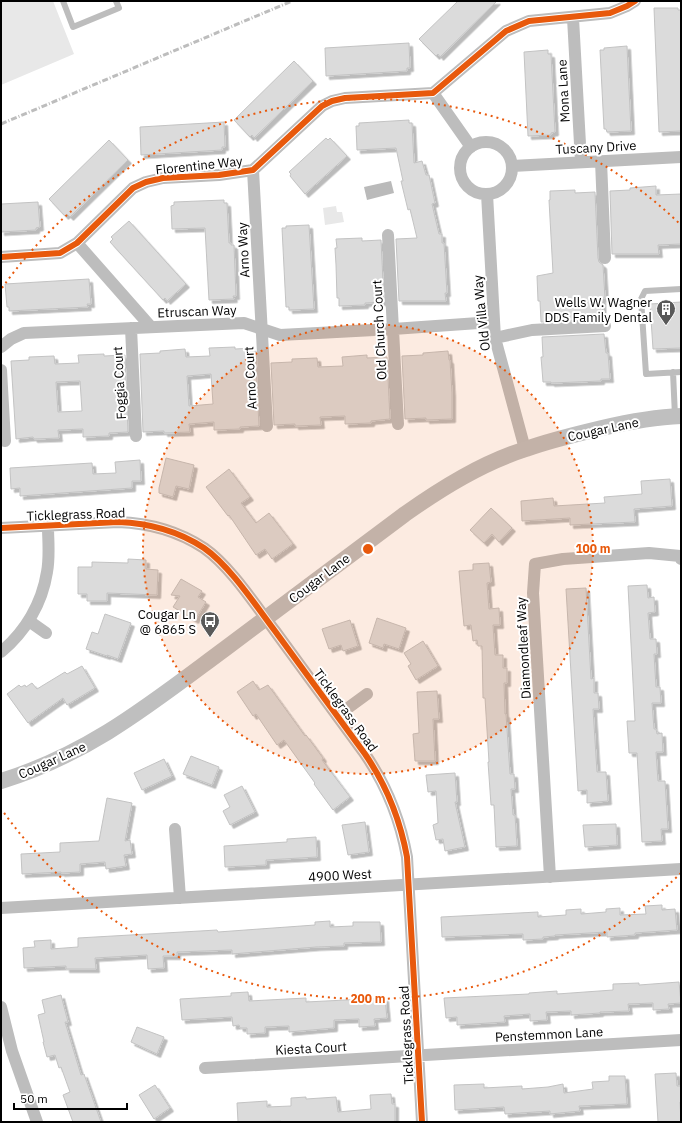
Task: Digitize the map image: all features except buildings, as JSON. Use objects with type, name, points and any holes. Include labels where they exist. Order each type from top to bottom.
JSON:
[{"type":"main road","name":"Cougar Lane","points":[[1,780],[58,759],[105,735],[151,704],[426,499],[471,473],[525,449],[602,428],[638,421],[678,416]]},
{"type":"street","points":[[471,147],[433,93],[506,31],[529,21],[573,18],[610,13],[627,6],[634,1]]},
{"type":"street","name":"Mona Lane","points":[[573,18],[581,162]]},
{"type":"street","name":"Florentine Way","points":[[1,257],[60,253],[77,243],[134,188],[146,182],[163,178],[219,175],[253,170],[322,106],[332,101],[345,98],[433,93]]},
{"type":"street","points":[[486,143],[494,144],[500,147],[506,153],[512,166],[511,175],[503,188],[497,192],[487,194],[472,191],[462,178],[460,169],[461,161],[465,153],[471,147],[486,143]]},
{"type":"street","name":"Tuscany Drive","points":[[512,166],[681,157]]},
{"type":"street","points":[[601,161],[605,258]]},
{"type":"street","name":"Arno Way","points":[[253,170],[262,329]]},
{"type":"street","name":"Old Villa Way","points":[[487,194],[495,338],[525,449]]},
{"type":"street","name":"Old Church Court","points":[[388,235],[398,424]]},
{"type":"street","points":[[77,243],[150,327]]},
{"type":"street","name":"Etruscan Way","points":[[1,347],[11,339],[24,333],[244,323],[280,335],[393,330],[493,322]]},
{"type":"street","points":[[495,338],[532,330],[605,326]]},
{"type":"street","name":"Foggia Court","points":[[131,328],[136,436]]},
{"type":"street","name":"Arno Court","points":[[262,329],[267,426]]},
{"type":"street","points":[[1,370],[5,441]]},
{"type":"street","name":"Ticklegrass Road","points":[[1,528],[133,522],[164,529],[178,534],[204,549],[226,568],[265,618],[376,770],[392,803],[407,857],[422,1122]]},
{"type":"street","points":[[1,652],[29,622],[38,602],[47,571],[48,526]]},
{"type":"street","name":"Diamondleaf Way","points":[[550,877],[533,593],[535,564],[563,559],[650,553],[681,557]]},
{"type":"street","points":[[29,622],[46,633]]},
{"type":"street","name":"Ticklegrass Road","points":[[337,716],[367,694]]},
{"type":"street","points":[[175,829],[180,898]]},
{"type":"street","name":"4900 West","points":[[1,908],[681,869]]},
{"type":"street","points":[[1,1007],[12,1051],[37,1122]]},
{"type":"street","name":"Penstemmon Lane","points":[[418,1056],[681,1040]]},
{"type":"street","name":"Kiesta Court","points":[[205,1068],[418,1056]]},
{"type":"lane","points":[[63,1],[73,27],[119,8],[116,1]]},
{"type":"lane","points":[[681,289],[645,291],[641,299],[646,374],[681,372]]},
{"type":"lane","points":[[673,372],[678,416]]},
{"type":"shaded area","points":[[1,1],[53,1],[74,54],[1,85]]},
{"type":"shaded area","points":[[391,181],[394,193],[367,200],[364,187]]},
{"type":"shaded area","points":[[336,206],[337,212],[342,212],[344,222],[325,225],[323,208]]},
{"type":"railway","points":[[1,124],[292,1]]},
{"type":"cycle path","points":[[1,257],[60,253],[77,243],[133,188],[146,182],[163,178],[219,175],[253,170],[322,106],[332,101],[345,98],[433,93],[506,31],[529,21],[610,13],[635,1]]},
{"type":"cycle path","points":[[1,528],[118,522],[141,524],[174,533],[204,548],[223,565],[242,587],[365,754],[380,778],[392,803],[401,829],[407,857],[422,1122]]},
{"type":"place","name":"Wells W. Wagner DDS Family Dental","points":[[666,326]]},
{"type":"place","name":"Cougar Ln @ 6865 S","points":[[210,638]]}]
